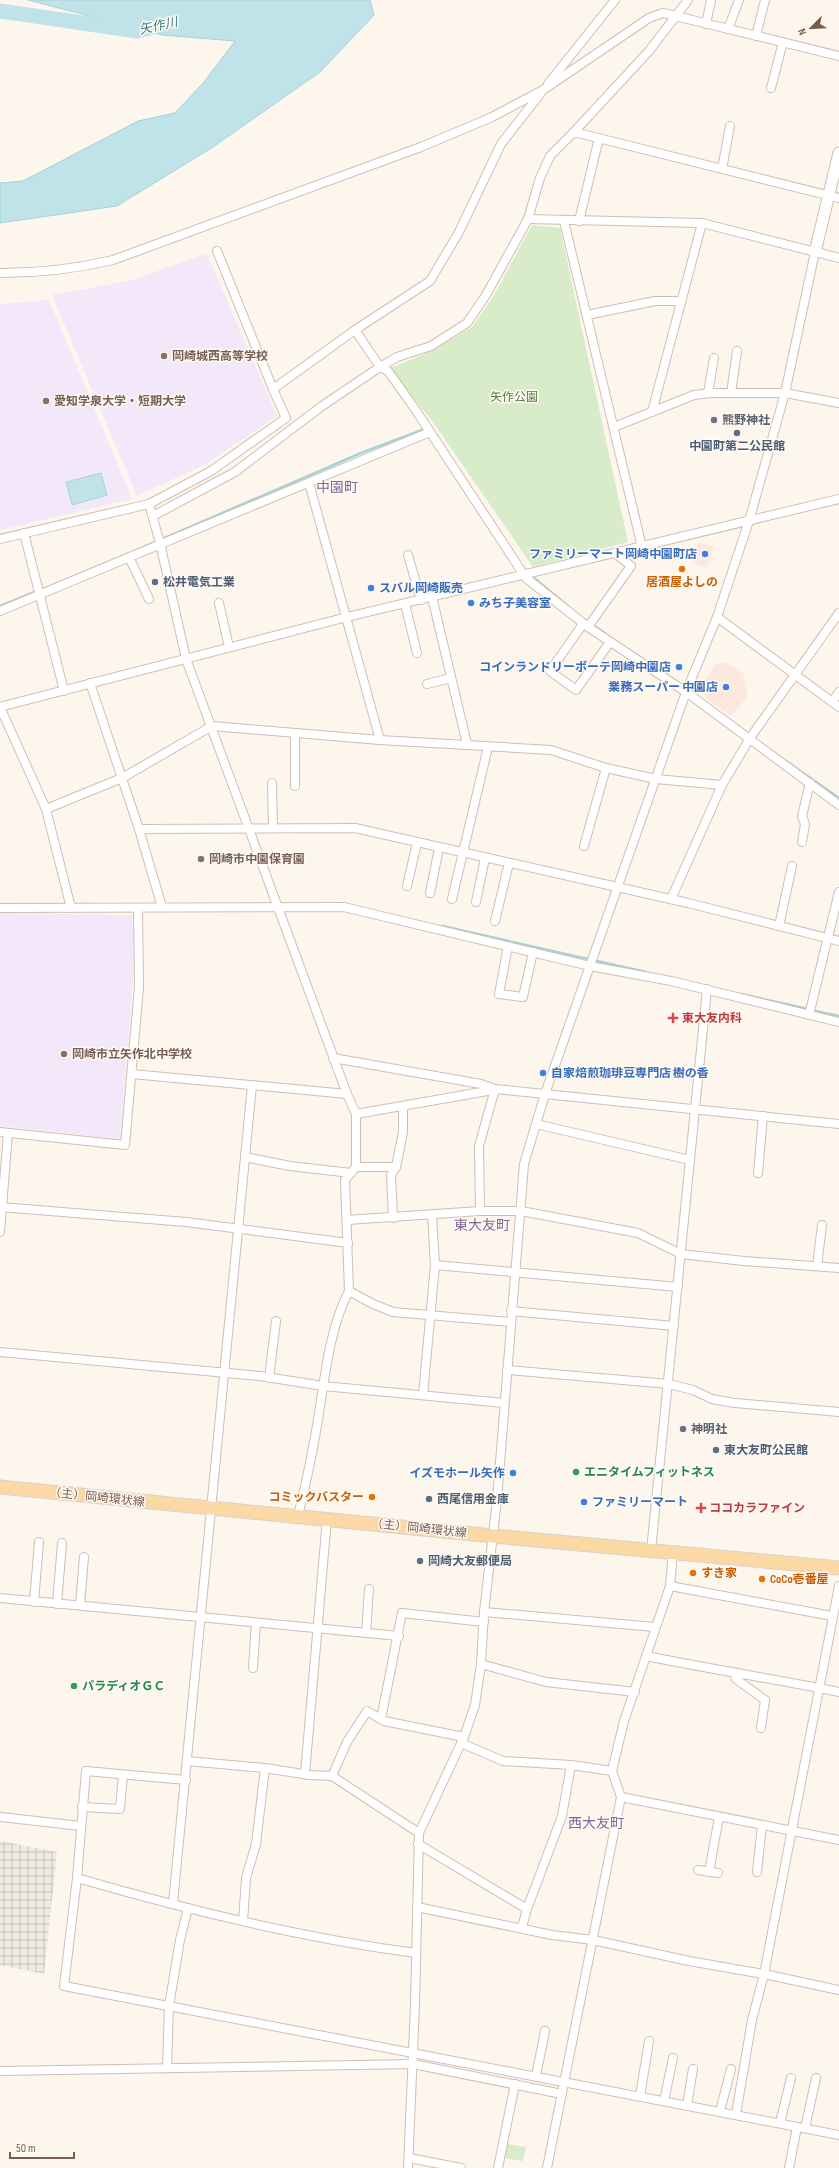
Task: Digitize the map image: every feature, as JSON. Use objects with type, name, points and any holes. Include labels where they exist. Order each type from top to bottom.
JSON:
[{"type":"main road","name":"（主）岡崎環状線","points":[[0,1487],[327,1518],[492,1536],[839,1568]]},
{"type":"street","points":[[273,389],[355,330],[430,281],[459,232],[501,144],[615,0]]},
{"type":"street","points":[[153,516],[235,472],[322,406],[380,366],[397,357],[431,346],[466,323],[486,296],[528,219],[540,178],[550,156],[649,50],[688,0]]},
{"type":"street","points":[[706,24],[711,0]]},
{"type":"street","points":[[728,29],[739,0]]},
{"type":"street","points":[[756,36],[765,0]]},
{"type":"street","points":[[0,273],[39,273],[78,268],[113,260],[145,250],[433,142],[492,117],[543,90],[649,18],[663,13],[839,56]]},
{"type":"street","points":[[771,88],[783,42]]},
{"type":"street","points":[[722,169],[730,126]]},
{"type":"street","points":[[574,132],[834,197]]},
{"type":"street","points":[[579,221],[599,138]]},
{"type":"street","points":[[408,2168],[419,1833],[462,1740],[475,1705],[481,1664],[484,1612],[497,1500],[506,1370],[524,1164],[545,1094],[686,692],[716,617],[749,521],[785,393],[816,252],[834,197],[839,153]]},
{"type":"street","points":[[528,219],[702,223],[839,258]]},
{"type":"street","points":[[564,221],[642,547]]},
{"type":"street","points":[[652,412],[702,223]]},
{"type":"street","points":[[0,539],[149,504],[211,471],[286,418],[217,251]]},
{"type":"street","points":[[587,315],[655,300],[681,301]]},
{"type":"street","points":[[355,330],[380,366],[388,371],[523,574],[586,625],[686,692],[839,805]]},
{"type":"street","points":[[731,393],[737,351]]},
{"type":"street","points":[[708,393],[714,358]]},
{"type":"street","points":[[614,427],[694,395],[708,393],[785,393],[839,403]]},
{"type":"street","points":[[0,611],[160,543],[430,432]]},
{"type":"street","points":[[309,483],[380,740]]},
{"type":"street","points":[[70,908],[46,809],[0,707],[347,617],[432,598],[523,574],[642,547],[839,499]]},
{"type":"street","points":[[149,504],[160,543],[186,658],[333,1058],[356,1114],[354,1170],[345,1180],[349,1291],[344,1300],[334,1333],[323,1386],[311,1462],[298,1516]]},
{"type":"street","points":[[24,533],[64,691]]},
{"type":"street","points":[[610,642],[576,690],[550,671],[631,566],[615,553]]},
{"type":"street","points":[[408,555],[421,600]]},
{"type":"street","points":[[129,556],[149,599]]},
{"type":"street","points":[[432,598],[467,744]]},
{"type":"street","points":[[219,604],[230,647]]},
{"type":"street","points":[[405,604],[417,653]]},
{"type":"street","points":[[670,899],[722,786],[750,738],[839,613]]},
{"type":"street","points":[[716,617],[839,707]]},
{"type":"street","points":[[427,684],[451,678]]},
{"type":"street","points":[[90,683],[139,829],[162,907]]},
{"type":"street","points":[[832,702],[839,692]]},
{"type":"street","points":[[46,809],[122,778],[212,726],[380,740],[551,750],[606,768],[656,779],[722,786]]},
{"type":"street","points":[[295,733],[295,786]]},
{"type":"street","points":[[452,899],[488,747]]},
{"type":"street","points":[[584,846],[606,768]]},
{"type":"street","points":[[272,783],[273,828]]},
{"type":"street","points":[[802,842],[805,824],[802,816],[810,783]]},
{"type":"street","points":[[139,829],[355,828],[509,864],[670,899],[839,941]]},
{"type":"street","points":[[407,886],[417,843]]},
{"type":"street","points":[[430,893],[439,848]]},
{"type":"street","points":[[476,902],[485,858]]},
{"type":"street","points":[[495,921],[509,864]]},
{"type":"street","points":[[779,926],[792,866]]},
{"type":"street","points":[[809,1015],[839,892]]},
{"type":"street","points":[[0,908],[344,907],[590,966],[707,989],[839,1022]]},
{"type":"street","points":[[0,1232],[4,1133],[125,1145],[139,987],[138,908]]},
{"type":"street","points":[[508,946],[499,994],[524,997],[533,952]]},
{"type":"street","points":[[651,1551],[669,1384],[707,989]]},
{"type":"street","points":[[333,1058],[481,1084],[495,1089],[839,1124]]},
{"type":"street","points":[[132,1074],[347,1094]]},
{"type":"street","points":[[173,1903],[252,1085]]},
{"type":"street","points":[[356,1114],[495,1089]]},
{"type":"street","points":[[480,1212],[479,1146],[495,1089]]},
{"type":"street","points":[[392,1218],[391,1175],[396,1167],[403,1132],[403,1106]]},
{"type":"street","points":[[758,1173],[763,1116]]},
{"type":"street","points":[[536,1124],[690,1160]]},
{"type":"street","points":[[245,1157],[290,1166],[354,1170],[396,1167]]},
{"type":"street","points":[[1,1208],[178,1221],[348,1242]]},
{"type":"street","points":[[347,1220],[521,1211],[638,1233],[681,1254],[744,1261],[839,1268]]},
{"type":"street","points":[[423,1395],[435,1265],[432,1215]]},
{"type":"street","points":[[817,1266],[822,1225]]},
{"type":"street","points":[[435,1265],[678,1287]]},
{"type":"street","points":[[349,1291],[373,1304],[393,1312],[510,1322]]},
{"type":"street","points":[[511,1311],[674,1326]]},
{"type":"street","points":[[269,1378],[276,1321]]},
{"type":"street","points":[[0,1352],[223,1373],[323,1386],[504,1403]]},
{"type":"street","points":[[506,1370],[669,1384],[693,1390],[712,1399],[735,1403],[839,1412]]},
{"type":"street","points":[[305,1774],[316,1629],[327,1518]]},
{"type":"street","points":[[34,1602],[39,1542]]},
{"type":"street","points":[[57,1604],[62,1543]]},
{"type":"street","points":[[547,2168],[621,1798],[612,1770],[624,1721],[670,1586],[673,1552]]},
{"type":"street","points":[[80,1605],[84,1557]]},
{"type":"street","points":[[670,1586],[832,1616]]},
{"type":"street","points":[[736,2114],[752,2020],[764,1974],[818,1688],[839,1586]]},
{"type":"street","points":[[366,1633],[369,1589]]},
{"type":"street","points":[[0,1598],[398,1636]]},
{"type":"street","points":[[484,1612],[655,1627]]},
{"type":"street","points":[[381,1719],[402,1613],[484,1622]]},
{"type":"street","points":[[253,1668],[256,1623]]},
{"type":"street","points":[[646,1656],[734,1673],[746,1673],[839,1692]]},
{"type":"street","points":[[481,1664],[546,1682],[635,1692]]},
{"type":"street","points":[[734,1673],[736,1678],[765,1700],[761,1728]]},
{"type":"street","points":[[332,1776],[347,1742],[367,1711],[381,1719],[462,1740],[503,1761],[571,1765],[612,1770]]},
{"type":"street","points":[[187,1761],[332,1776],[419,1833]]},
{"type":"street","points":[[522,1928],[527,1909],[562,1816],[571,1765]]},
{"type":"street","points":[[243,1921],[246,1878],[256,1844],[265,1768]]},
{"type":"street","points":[[186,1780],[123,1776],[86,1771],[77,1878],[64,1986],[839,2135]]},
{"type":"street","points":[[82,1807],[120,1809],[123,1776]]},
{"type":"street","points":[[621,1798],[839,1840]]},
{"type":"street","points":[[0,1817],[81,1826]]},
{"type":"street","points":[[709,1872],[719,1817]]},
{"type":"street","points":[[757,1872],[762,1825]]},
{"type":"street","points":[[418,1844],[527,1909]]},
{"type":"street","points":[[698,1870],[718,1873]]},
{"type":"street","points":[[77,1878],[188,1908],[243,1921],[375,1948],[416,1953]]},
{"type":"street","points":[[417,1907],[552,1935],[593,1940],[690,1961],[764,1974],[839,1990]]},
{"type":"street","points":[[167,2068],[169,2006],[180,1940],[188,1908]]},
{"type":"street","points":[[536,2076],[544,2030]]},
{"type":"street","points":[[640,2096],[650,2041]]},
{"type":"street","points":[[664,2101],[673,2058]]},
{"type":"street","points":[[0,2071],[412,2064],[562,2094]]},
{"type":"street","points":[[687,2105],[693,2069]]},
{"type":"street","points":[[720,2111],[731,2069]]},
{"type":"street","points":[[780,2123],[791,2078]]},
{"type":"street","points":[[806,2128],[816,2078]]},
{"type":"street","points":[[498,2168],[515,2084]]},
{"type":"street","points":[[789,2168],[797,2127]]},
{"type":"street","points":[[409,2158],[461,2168]]},
{"type":"shaded area","name":"岡崎城西高等学校","points":[[207,254],[277,416],[208,463],[137,496],[52,295],[128,281]]},
{"type":"shaded area","name":"愛知学泉大学・短期大学","points":[[49,300],[132,499],[0,530],[0,304]]},
{"type":"shaded area","points":[[699,542],[714,547],[707,568],[693,563]]},
{"type":"shaded area","points":[[724,662],[743,673],[748,696],[731,716],[706,698],[703,683],[715,664]]},
{"type":"shaded area","name":"岡崎市立矢作北中学校","points":[[0,913],[133,915],[133,981],[120,1139],[0,1126]]},
{"type":"shaded area","points":[[0,1841],[57,1852],[44,1974],[0,1965]]},
{"type":"green space","name":"矢作公園","points":[[532,225],[560,228],[628,542],[533,567],[435,425],[390,368],[432,351],[472,327],[493,297]]},
{"type":"green space","points":[[506,2144],[526,2147],[523,2161],[504,2158]]},
{"type":"water","points":[[28,0],[370,0],[374,15],[320,72],[213,147],[117,206],[0,223],[0,183],[23,181],[138,121],[175,113],[204,82],[235,41],[162,35]]},
{"type":"water","points":[[101,473],[107,495],[72,505],[66,482]]},
{"type":"waterway","name":"矢作川","points":[[0,11],[137,31],[161,25]]},
{"type":"waterway","points":[[146,546],[361,453],[422,430]]},
{"type":"waterway","points":[[534,578],[569,607]]},
{"type":"waterway","points":[[0,606],[37,591]]},
{"type":"waterway","points":[[594,626],[605,633]]},
{"type":"waterway","points":[[786,761],[839,798]]},
{"type":"waterway","points":[[442,926],[588,959]]},
{"type":"waterway","points":[[597,961],[646,972]]},
{"type":"waterway","points":[[741,994],[808,1009]]},
{"type":"waterway","points":[[815,1011],[839,1016]]},
{"type":"place","name":"岡崎城西高等学校","points":[[164,356]]},
{"type":"place","name":"愛知学泉大学・短期大学","points":[[46,401]]},
{"type":"place","name":"熊野神社","points":[[714,420]]},
{"type":"place","name":"中園町第二公民館","points":[[737,433]]},
{"type":"place","name":"ファミリーマート岡崎中園町店","points":[[705,554]]},
{"type":"place","name":"居酒屋よしの","points":[[682,569]]},
{"type":"place","name":"松井電気工業","points":[[155,582]]},
{"type":"place","name":"スバル岡崎販売","points":[[371,588]]},
{"type":"place","name":"みち子美容室","points":[[471,603]]},
{"type":"place","name":"コインランドリーボーテ岡崎中園店","points":[[679,667]]},
{"type":"place","name":"業務スーパー 中園店","points":[[726,687]]},
{"type":"place","name":"岡崎市中園保育園","points":[[201,859]]},
{"type":"place","name":"東大友内科","points":[[673,1018]]},
{"type":"place","name":"岡崎市立矢作北中学校","points":[[64,1054]]},
{"type":"place","name":"自家焙煎珈琲豆専門店 樹の香","points":[[543,1073]]},
{"type":"place","name":"神明社","points":[[683,1429]]},
{"type":"place","name":"東大友町公民館","points":[[716,1450]]},
{"type":"place","name":"エニタイムフィットネス","points":[[576,1472]]},
{"type":"place","name":"イズモホール矢作","points":[[513,1473]]},
{"type":"place","name":"コミックバスター","points":[[372,1497]]},
{"type":"place","name":"西尾信用金庫","points":[[429,1499]]},
{"type":"place","name":"ファミリーマート","points":[[584,1502]]},
{"type":"place","name":"ココカラファイン","points":[[701,1508]]},
{"type":"place","name":"岡崎大友郵便局","points":[[420,1561]]},
{"type":"place","name":"すき家","points":[[693,1573]]},
{"type":"place","name":"CoCo壱番屋","points":[[762,1579]]},
{"type":"place","name":"パラディオＧＣ","points":[[74,1686]]},
{"type":"district","name":"中園町","points":[[337,487]]},
{"type":"district","name":"東大友町","points":[[482,1225]]},
{"type":"district","name":"西大友町","points":[[596,1823]]}]
